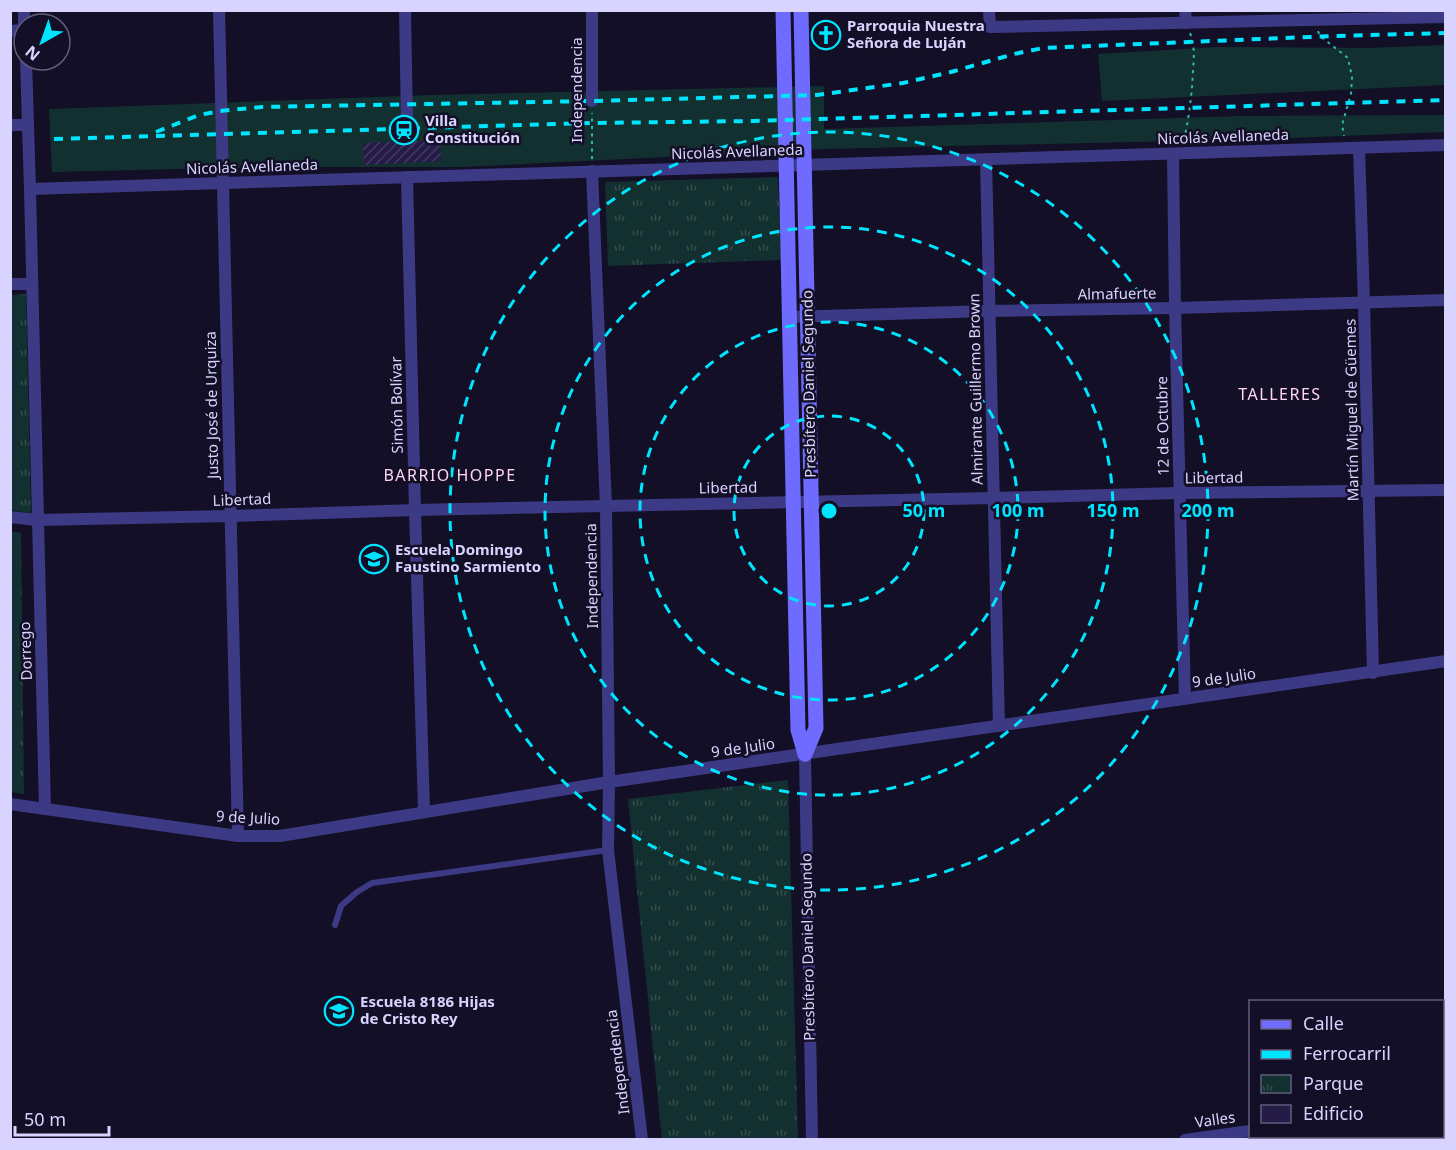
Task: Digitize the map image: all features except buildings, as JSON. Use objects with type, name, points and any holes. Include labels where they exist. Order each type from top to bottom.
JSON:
[{"type":"main road","name":"Presbítero Daniel Segundo","points":[[783,10],[798,730],[805,754]]},
{"type":"main road","name":"Presbítero Daniel Segundo","points":[[801,10],[816,728],[805,754]]},
{"type":"street","name":"Justo José de Urquiza","points":[[219,10],[238,836]]},
{"type":"street","points":[[405,10],[407,120]]},
{"type":"street","name":"Independencia","points":[[592,10],[592,101]]},
{"type":"street","points":[[989,10],[990,27],[1185,17],[1316,15],[1446,17]]},
{"type":"street","name":"Dorrego","points":[[26,72],[45,809]]},
{"type":"street","points":[[10,126],[28,125]]},
{"type":"street","name":"Nicolás Avellaneda","points":[[30,189],[1446,145]]},
{"type":"street","name":"Martín Miguel de Güemes","points":[[1359,148],[1373,673]]},
{"type":"street","name":"12 de Octubre","points":[[1177,153],[1175,308],[1185,699]]},
{"type":"street","name":"Almirante Guillermo Brown","points":[[986,159],[999,726]]},
{"type":"street","name":"Independencia","points":[[592,171],[606,507],[608,850],[642,1140]]},
{"type":"street","name":"Simón Bolívar","points":[[407,177],[424,812]]},
{"type":"street","points":[[10,284],[32,284]]},
{"type":"street","name":"Almafuerte","points":[[789,317],[1446,300]]},
{"type":"street","name":"Libertad","points":[[10,517],[37,520],[1179,493],[1446,490]]},
{"type":"street","name":"9 de Julio","points":[[14,804],[238,836],[280,836],[609,782],[1446,662]]},
{"type":"street","name":"Presbítero Daniel Segundo","points":[[805,754],[812,1140]]},
{"type":"street","points":[[10,817],[14,804]]},
{"type":"street","name":"Valles","points":[[1185,1140],[1249,1131]]},
{"type":"lane","points":[[336,925],[341,906],[372,883],[608,850]]},
{"type":"path","points":[[1316,15],[1320,36],[1348,58],[1352,77],[1351,94],[1342,125],[1346,148]]},
{"type":"path","points":[[1177,153],[1191,107],[1194,41],[1185,17]]},
{"type":"path","name":"Independencia","points":[[592,101],[592,171]]},
{"type":"green space","points":[[1445,45],[1445,85],[1102,101],[1098,54],[1217,47],[1367,48]]},
{"type":"green space","points":[[824,86],[824,129],[1242,116],[1445,115],[1446,132],[1263,139],[827,149],[465,167],[270,167],[52,172],[49,109],[430,95]]},
{"type":"green space","points":[[778,177],[781,260],[608,266],[605,182]]},
{"type":"green space","points":[[26,294],[31,513],[10,510],[11,295]]},
{"type":"green space","points":[[11,531],[21,533],[24,794],[11,792]]},
{"type":"green space","points":[[788,780],[798,1139],[662,1139],[628,799]]},
{"type":"railway","points":[[156,132],[199,115],[262,107],[817,95],[903,83],[1043,48],[1446,33]]},
{"type":"railway","points":[[54,139],[1446,100]]},
{"type":"place","name":"Parroquia Nuestra Señora de Luján","points":[[826,35]]},
{"type":"place","name":"Villa Constitución","points":[[404,130]]},
{"type":"place","name":"Escuela Domingo Faustino Sarmiento","points":[[374,559]]},
{"type":"place","name":"Escuela 8186 Hijas de Cristo Rey","points":[[339,1011]]},
{"type":"district","name":"TALLERES","points":[[1280,394]]},
{"type":"district","name":"BARRIO HOPPE","points":[[450,475]]}]
